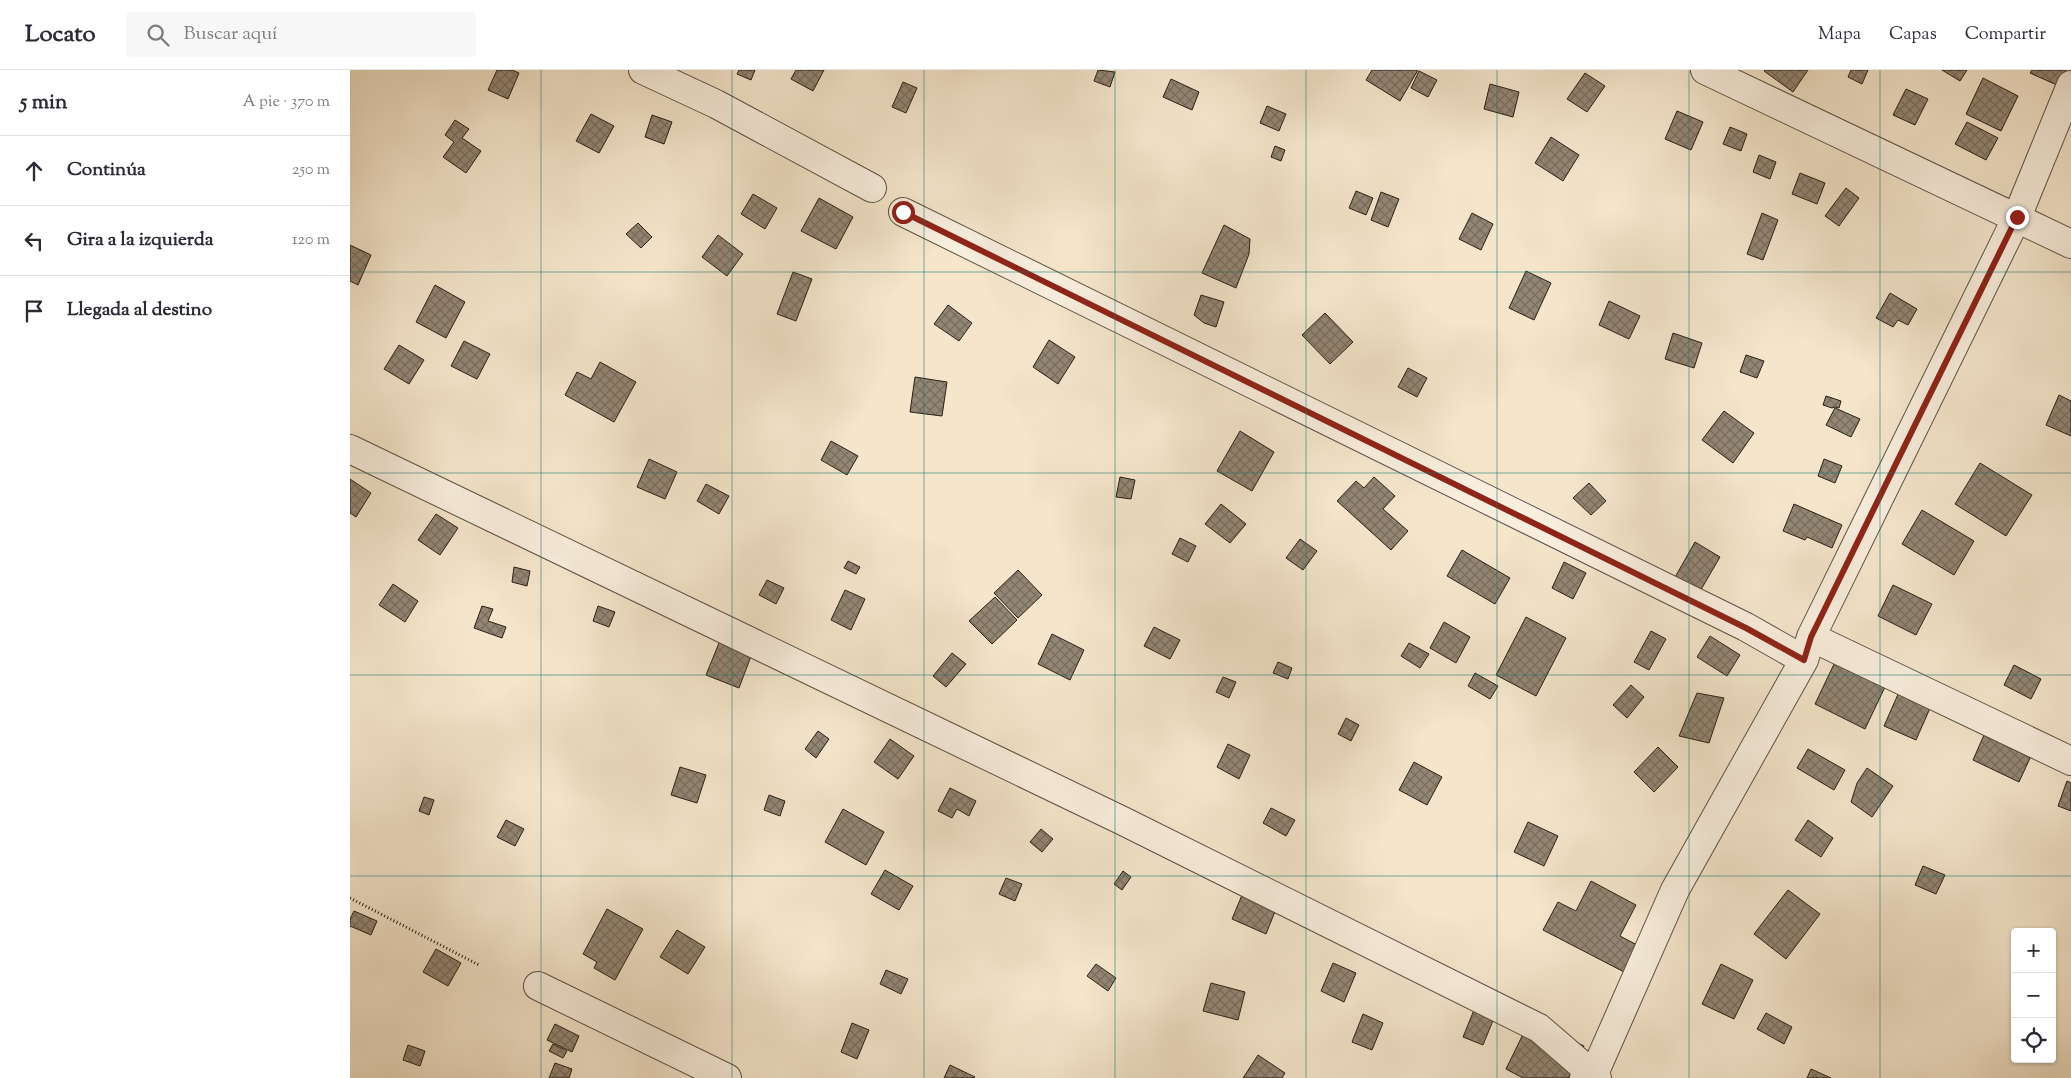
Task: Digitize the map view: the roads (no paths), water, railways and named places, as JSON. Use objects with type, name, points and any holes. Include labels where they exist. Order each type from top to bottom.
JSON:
[{"type":"street","points":[[642,70],[716,104],[872,188]]},
{"type":"street","points":[[1705,70],[2071,244]]},
{"type":"street","points":[[350,449],[1123,821],[1539,1028],[1591,1077],[1675,890],[1808,648],[2017,217],[2071,85]]},
{"type":"street","points":[[903,212],[1737,623],[1808,648],[2071,761]]},
{"type":"street","points":[[538,986],[728,1078]]}]
